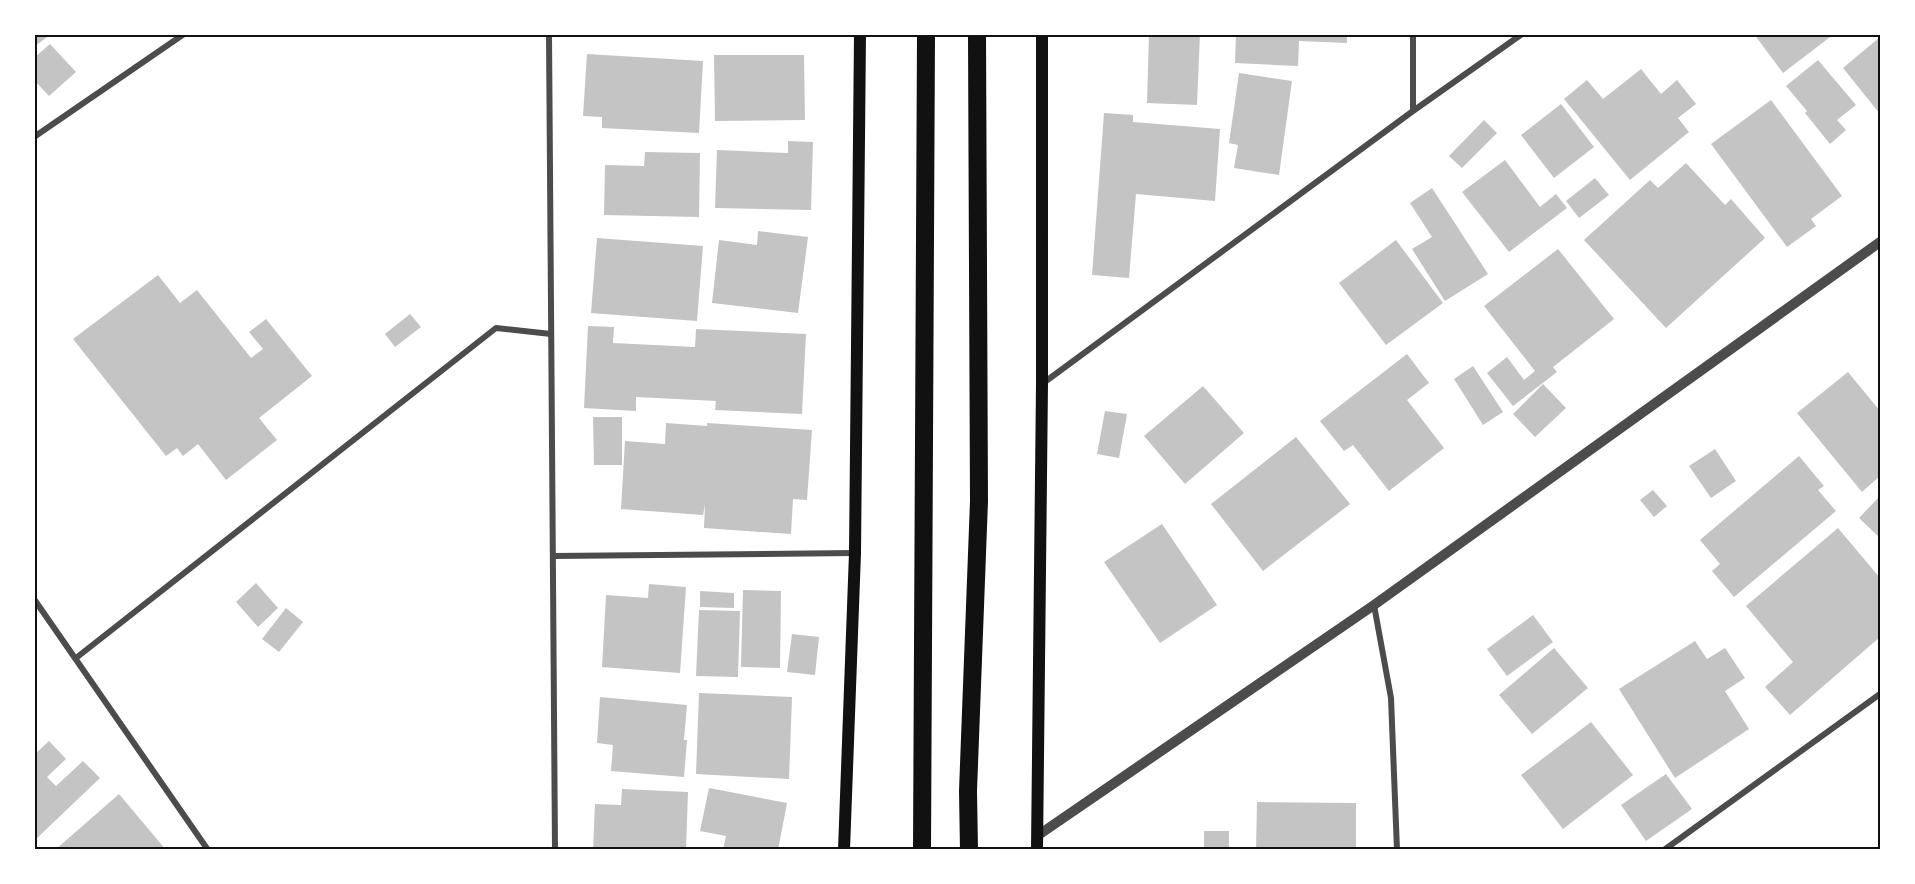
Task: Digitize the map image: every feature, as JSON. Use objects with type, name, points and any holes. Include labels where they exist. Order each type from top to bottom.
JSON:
[{"type":"highway","points":[[922,849],[926,34]]},
{"type":"highway","points":[[969,849],[968,790],[979,501],[977,34]]},
{"type":"main road","points":[[844,849],[855,553],[860,34]]},
{"type":"main road","points":[[1037,849],[1042,384],[1042,34]]},
{"type":"street","points":[[34,137],[184,34]]},
{"type":"street","points":[[549,34],[555,849]]},
{"type":"street","points":[[1413,34],[1413,111]]},
{"type":"street","points":[[1042,384],[1413,111],[1522,34]]},
{"type":"street","points":[[1037,836],[1374,605],[1881,242]]},
{"type":"street","points":[[76,658],[496,328],[551,334]]},
{"type":"street","points":[[553,556],[855,553]]},
{"type":"street","points":[[34,599],[208,849]]},
{"type":"street","points":[[1374,605],[1390,698],[1397,849]]},
{"type":"street","points":[[1664,849],[1881,694]]},
{"type":"building","points":[[34,34],[51,34],[34,47]]},
{"type":"building","points":[[1149,34],[1200,34],[1197,105],[1147,103]]},
{"type":"building","points":[[1236,34],[1347,34],[1347,43],[1299,41],[1298,66],[1235,63]]},
{"type":"building","points":[[1754,34],[1834,34],[1783,73]]},
{"type":"building","points":[[1880,37],[1880,114],[1843,68]]},
{"type":"building","points":[[50,44],[76,72],[49,96],[34,80],[34,58]]},
{"type":"building","points":[[587,54],[703,61],[699,133],[602,128],[602,117],[583,116]]},
{"type":"building","points":[[714,55],[804,55],[805,120],[715,121]]},
{"type":"building","points":[[1818,60],[1856,105],[1837,120],[1846,130],[1830,144],[1786,86]]},
{"type":"building","points":[[1641,69],[1661,94],[1677,80],[1696,104],[1678,118],[1689,132],[1630,180],[1564,99],[1587,80],[1603,99]]},
{"type":"building","points":[[1239,73],[1292,81],[1279,175],[1234,168],[1238,145],[1229,143]]},
{"type":"building","points":[[1771,100],[1842,196],[1811,219],[1816,226],[1787,247],[1711,144]]},
{"type":"building","points":[[1561,104],[1594,147],[1554,178],[1521,135]]},
{"type":"building","points":[[1104,113],[1133,115],[1133,122],[1220,129],[1215,201],[1136,194],[1129,278],[1092,275]]},
{"type":"building","points":[[1484,120],[1497,133],[1462,168],[1449,156]]},
{"type":"building","points":[[788,141],[813,142],[811,210],[715,208],[717,150],[788,153]]},
{"type":"building","points":[[645,152],[700,153],[699,217],[604,215],[605,165],[644,166]]},
{"type":"building","points":[[1505,160],[1540,207],[1556,194],[1567,208],[1509,252],[1462,192]]},
{"type":"building","points":[[1686,163],[1725,205],[1731,199],[1765,238],[1666,328],[1584,240],[1650,180],[1658,188]]},
{"type":"building","points":[[1595,178],[1609,195],[1579,218],[1566,201]]},
{"type":"building","points":[[1432,188],[1488,274],[1445,301],[1412,249],[1432,237],[1410,203]]},
{"type":"building","points":[[758,231],[808,237],[798,313],[712,303],[719,240],[757,245]]},
{"type":"building","points":[[597,238],[703,246],[697,321],[591,313]]},
{"type":"building","points":[[1396,240],[1443,303],[1386,345],[1339,283]]},
{"type":"building","points":[[1558,249],[1614,319],[1553,367],[1557,372],[1513,406],[1487,373],[1507,357],[1524,380],[1535,371],[1484,306]]},
{"type":"building","points":[[158,275],[180,303],[197,290],[251,358],[263,349],[249,332],[266,319],[312,376],[259,418],[277,440],[226,480],[198,444],[183,456],[177,448],[166,456],[73,339]]},
{"type":"building","points":[[410,314],[421,327],[395,347],[385,334]]},
{"type":"building","points":[[588,326],[614,327],[613,343],[695,347],[696,329],[806,334],[802,414],[715,410],[716,401],[636,397],[636,411],[584,408]]},
{"type":"building","points":[[1407,354],[1429,383],[1407,400],[1444,448],[1389,491],[1353,445],[1344,451],[1320,421]]},
{"type":"building","points":[[1473,366],[1503,412],[1483,425],[1454,379]]},
{"type":"building","points":[[1848,372],[1880,411],[1880,476],[1862,492],[1797,413]]},
{"type":"building","points":[[1543,384],[1566,408],[1535,437],[1513,414]]},
{"type":"building","points":[[1203,386],[1244,433],[1185,484],[1144,436]]},
{"type":"building","points":[[1105,411],[1127,414],[1119,458],[1097,454]]},
{"type":"building","points":[[593,417],[622,417],[622,465],[594,465]]},
{"type":"building","points":[[666,423],[707,426],[707,423],[812,430],[807,500],[793,499],[791,534],[704,528],[705,505],[703,515],[621,509],[625,441],[665,444]]},
{"type":"building","points":[[1296,437],[1350,504],[1263,571],[1211,504]]},
{"type":"building","points":[[1715,449],[1736,481],[1711,498],[1689,466]]},
{"type":"building","points":[[1799,456],[1824,486],[1818,490],[1836,511],[1734,597],[1712,571],[1720,564],[1700,540]]},
{"type":"building","points":[[1653,490],[1667,506],[1654,517],[1640,500]]},
{"type":"building","points":[[1880,496],[1880,538],[1859,518]]},
{"type":"building","points":[[1162,524],[1217,605],[1160,643],[1104,562]]},
{"type":"building","points":[[1838,528],[1880,578],[1880,637],[1790,715],[1765,687],[1793,662],[1746,606]]},
{"type":"building","points":[[256,583],[278,608],[258,627],[236,602]]},
{"type":"building","points":[[649,584],[686,587],[680,673],[602,667],[606,595],[648,598]]},
{"type":"building","points":[[743,590],[781,591],[780,668],[741,667]]},
{"type":"building","points":[[700,591],[734,593],[734,608],[700,607]]},
{"type":"building","points":[[286,608],[303,622],[279,652],[262,639]]},
{"type":"building","points":[[699,610],[740,611],[738,677],[696,676]]},
{"type":"building","points":[[1533,615],[1553,642],[1507,676],[1487,649]]},
{"type":"building","points":[[792,634],[819,637],[815,675],[787,672]]},
{"type":"building","points":[[1695,641],[1707,659],[1725,648],[1745,678],[1725,691],[1749,729],[1675,778],[1619,689]]},
{"type":"building","points":[[1554,648],[1588,688],[1532,734],[1499,695]]},
{"type":"building","points":[[699,693],[792,697],[789,779],[696,774]]},
{"type":"building","points":[[600,697],[687,705],[684,777],[611,771],[613,745],[597,743]]},
{"type":"building","points":[[1591,722],[1633,775],[1563,829],[1521,775]]},
{"type":"building","points":[[49,741],[66,759],[47,777],[56,786],[83,761],[100,778],[34,841],[34,755]]},
{"type":"building","points":[[1666,774],[1692,809],[1646,841],[1621,805]]},
{"type":"building","points":[[709,788],[787,803],[778,850],[756,847],[755,850],[723,850],[726,836],[700,831]]},
{"type":"building","points":[[622,789],[688,792],[686,850],[593,850],[595,804],[621,805]]},
{"type":"building","points":[[119,794],[166,850],[55,850]]},
{"type":"building","points":[[1257,802],[1356,803],[1356,850],[1256,850]]},
{"type":"building","points":[[1204,831],[1229,831],[1229,850],[1204,850]]}]
